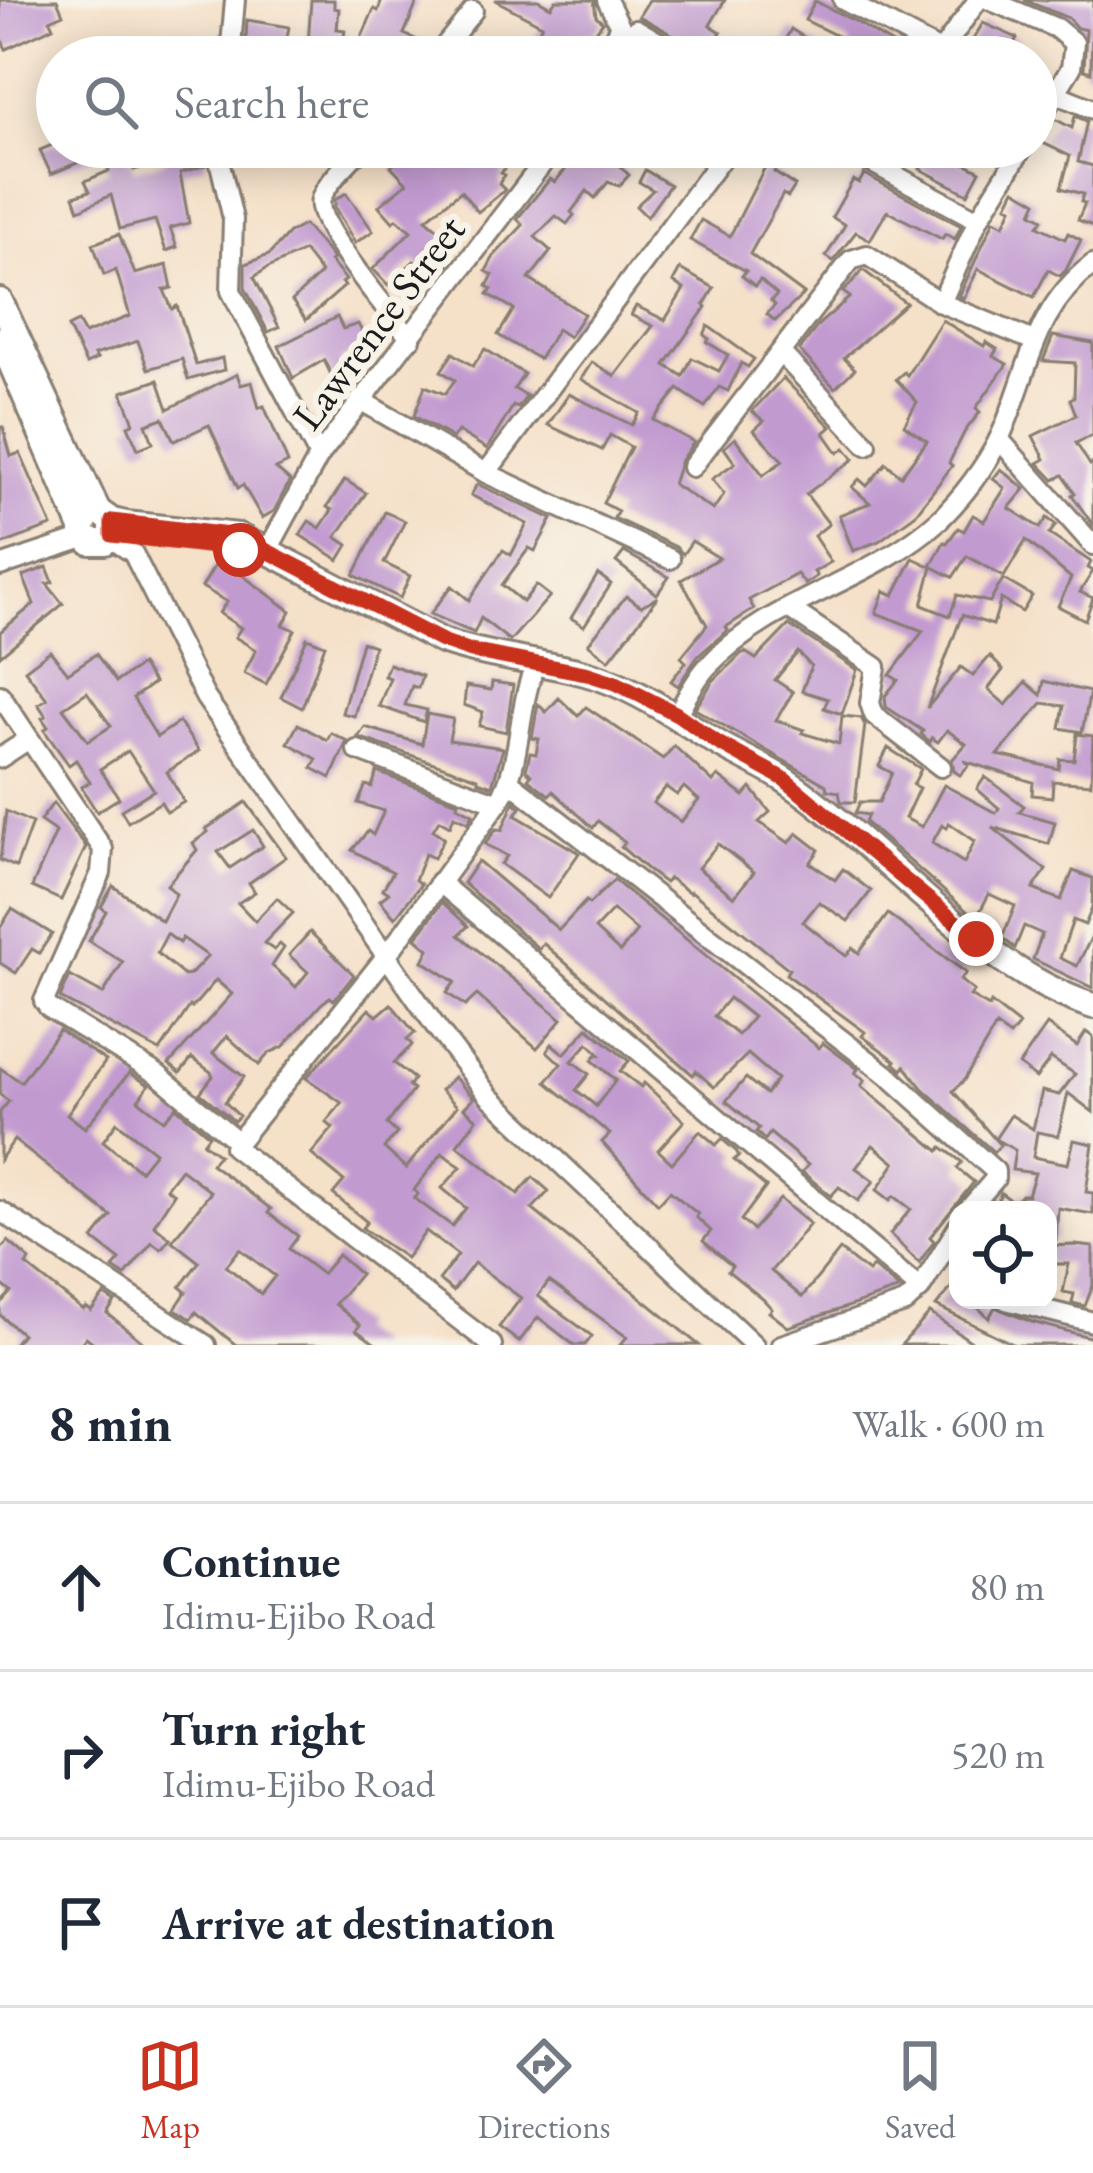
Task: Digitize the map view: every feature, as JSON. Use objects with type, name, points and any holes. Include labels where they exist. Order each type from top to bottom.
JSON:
[{"type":"main road","points":[[0,301],[100,528]]},
{"type":"main road","points":[[2,348],[100,528]]},
{"type":"main road","points":[[100,528],[211,530],[269,548],[404,625],[442,641],[616,683],[784,779],[976,939],[1065,998],[1093,1006]]},
{"type":"main road","points":[[100,528],[240,550],[428,650],[465,664],[611,697],[670,726],[710,755],[776,791],[1014,982],[1064,1010],[1093,1019]]},
{"type":"street","points":[[232,36],[235,0]]},
{"type":"street","points":[[607,0],[620,21],[612,36]]},
{"type":"street","points":[[843,0],[906,36]]},
{"type":"street","points":[[951,36],[978,0]]},
{"type":"street","points":[[989,0],[1056,28],[1074,43],[1071,68],[1057,89]]},
{"type":"street","points":[[453,36],[473,11]]},
{"type":"street","points":[[636,29],[648,36]]},
{"type":"street","points":[[1057,94],[1093,109]]},
{"type":"street","points":[[221,168],[233,219],[231,291],[320,456]]},
{"type":"street","points":[[345,168],[323,195],[321,207],[349,262],[411,339]]},
{"type":"street","name":"Lawrence Street","points":[[269,548],[320,456],[539,168]]},
{"type":"street","points":[[485,473],[714,168]]},
{"type":"street","points":[[898,168],[978,220]]},
{"type":"street","points":[[940,303],[978,220],[1009,168]]},
{"type":"street","points":[[692,467],[858,256],[867,255],[940,303],[1034,341]]},
{"type":"street","points":[[677,714],[704,669],[745,633],[868,567],[939,520],[999,439],[1034,341],[1066,285],[1093,264]]},
{"type":"street","points":[[781,353],[867,445]]},
{"type":"street","points":[[361,400],[485,473],[670,559]]},
{"type":"street","points":[[999,439],[1093,544]]},
{"type":"street","points":[[0,566],[100,528],[133,553],[205,697],[490,1096],[754,1345]]},
{"type":"street","points":[[790,609],[875,667],[870,703],[874,715],[940,767]]},
{"type":"street","points":[[492,1345],[234,1147],[388,954],[498,802],[510,782],[531,677]]},
{"type":"street","points":[[0,695],[103,849],[104,861],[44,1001],[157,1074],[238,1141]]},
{"type":"street","points":[[0,758],[29,739]]},
{"type":"street","points":[[357,750],[498,802]]},
{"type":"street","points":[[510,782],[891,1078],[995,1171],[995,1179],[976,1201]]},
{"type":"street","points":[[439,882],[920,1289]]},
{"type":"street","points":[[0,1211],[206,1345]]},
{"type":"street","points":[[782,1345],[905,1303],[920,1289],[949,1242]]},
{"type":"street","points":[[1042,1309],[1093,1322]]},
{"type":"building","points":[[0,0],[57,0],[63,14],[50,20],[53,27],[6,49],[0,37]]},
{"type":"building","points":[[311,0],[334,0],[334,8],[339,9],[337,29],[345,30],[344,36],[309,36]]},
{"type":"building","points":[[382,0],[418,0],[404,34],[408,36],[362,36],[374,9],[378,11]]},
{"type":"building","points":[[495,0],[538,0],[551,7],[556,0],[594,0],[596,16],[603,22],[592,36],[536,36],[542,25]]},
{"type":"building","points":[[649,0],[725,0],[710,25],[721,32],[719,36],[675,36],[639,16]]},
{"type":"building","points":[[1024,0],[1093,0],[1091,72],[1084,70],[1086,30]]},
{"type":"building","points":[[815,1],[879,36],[837,36],[805,20]]},
{"type":"building","points":[[247,20],[289,27],[287,36],[246,36]]},
{"type":"building","points":[[983,23],[1012,36],[975,36]]},
{"type":"building","points":[[1075,116],[1087,121],[1078,162],[1093,166],[1093,226],[1078,220],[1085,203],[1081,202],[1083,194],[1061,188],[1070,156],[1057,150],[1057,120],[1072,128]]},
{"type":"building","points":[[196,168],[180,173],[189,223],[170,228],[177,247],[166,251],[155,220],[120,229],[111,195],[79,210],[74,196],[90,191],[85,181],[109,171]]},
{"type":"building","points":[[393,168],[505,168],[499,184],[505,190],[478,212],[461,191],[426,219],[446,236],[432,252],[448,265],[436,280],[414,261],[388,285],[373,269],[411,231],[397,219],[393,222],[379,206],[407,183]]},
{"type":"building","points":[[567,168],[622,168],[629,175],[619,186],[608,182],[595,198],[587,191],[567,224],[556,216],[535,237],[551,251],[529,279],[584,314],[569,337],[557,329],[539,359],[498,335],[514,309],[488,294],[493,275],[486,271],[523,225],[517,219],[550,179],[555,182]]},
{"type":"building","points":[[764,168],[777,168],[774,172],[795,186],[788,197],[783,194],[750,254],[804,294],[775,321],[767,314],[777,295],[760,280],[755,286],[742,276],[746,271],[690,240],[701,220],[730,236]]},
{"type":"building","points":[[974,168],[980,171],[968,194],[920,169]]},
{"type":"building","points":[[645,170],[670,185],[647,217],[636,206],[653,190],[639,182]]},
{"type":"building","points":[[864,174],[961,226],[955,239],[945,234],[942,239],[887,211],[870,240],[856,232],[833,261],[826,256],[845,225],[832,217],[853,180],[859,183]]},
{"type":"building","points":[[1015,189],[1037,202],[1032,213],[1043,219],[1038,226],[1065,239],[1068,233],[1081,240],[1066,270],[1060,276],[1048,270],[1034,297],[978,269],[964,298],[959,296],[994,220],[1004,225]]},
{"type":"building","points":[[346,193],[373,231],[355,243],[335,208],[335,200]]},
{"type":"building","points":[[304,225],[333,259],[345,286],[306,320],[292,301],[321,273],[304,251],[266,269],[254,277],[279,327],[268,332],[245,288],[245,264],[269,255],[289,233]]},
{"type":"building","points":[[119,234],[135,274],[167,265],[172,288],[164,290],[172,309],[177,306],[196,365],[222,358],[224,370],[188,380],[182,359],[148,369],[138,341],[94,355],[97,359],[86,364],[68,327],[78,322],[85,334],[130,316],[116,270],[104,275],[93,244]]},
{"type":"building","points":[[680,269],[714,288],[665,365],[683,376],[692,358],[719,371],[728,355],[707,342],[708,326],[754,359],[748,367],[741,363],[728,391],[719,387],[705,407],[678,389],[653,420],[694,442],[673,484],[713,510],[724,494],[712,479],[735,463],[724,448],[735,438],[763,475],[783,461],[754,430],[764,421],[752,411],[783,378],[831,427],[824,433],[838,453],[845,448],[854,459],[806,494],[829,524],[814,536],[831,562],[805,584],[797,574],[749,600],[754,609],[726,627],[678,686],[671,681],[686,662],[681,657],[707,625],[681,580],[719,558],[692,541],[683,554],[614,518],[618,511],[603,503],[631,447],[610,435],[602,450],[548,425],[569,394],[632,425],[639,413],[581,379],[592,362],[615,376],[653,326],[631,315],[636,306],[665,320],[684,289],[673,282]]},
{"type":"building","points":[[863,270],[906,303],[844,358],[855,369],[835,388],[799,350],[819,324],[850,297],[843,292]]},
{"type":"building","points":[[337,317],[343,329],[358,324],[368,343],[340,361],[350,381],[337,387],[324,360],[293,378],[279,346]]},
{"type":"building","points":[[942,320],[997,349],[993,356],[1007,364],[976,408],[980,412],[965,431],[949,463],[952,466],[915,515],[879,541],[853,551],[839,515],[870,503],[852,487],[859,479],[867,486],[886,463],[901,476],[927,441],[904,425],[917,402],[896,379],[904,372],[907,375]]},
{"type":"building","points":[[1053,336],[1093,343],[1093,435],[1076,443],[1093,463],[1093,525],[1063,475],[1054,480],[1038,463],[1045,459],[1033,436],[1076,415],[1070,399],[1074,397],[1075,363],[1043,361]]},
{"type":"building","points":[[485,349],[524,374],[514,389],[527,396],[518,408],[513,406],[487,449],[458,431],[453,438],[414,416],[425,386],[445,394],[455,380],[441,371],[453,353],[473,366]]},
{"type":"building","points":[[237,374],[241,385],[252,382],[259,408],[264,406],[288,463],[276,469],[290,481],[274,511],[262,518],[243,485],[238,488],[209,425],[174,441],[163,418],[146,424],[153,443],[138,449],[122,392],[158,380],[168,409]]},
{"type":"building","points":[[0,427],[11,456],[20,453],[52,526],[0,545]]},
{"type":"building","points":[[1001,469],[1025,489],[1009,508],[1040,528],[1047,518],[1056,525],[1049,534],[1091,562],[1088,568],[1093,571],[1080,592],[1093,598],[1085,620],[1058,606],[1071,578],[1026,540],[1004,577],[967,556],[953,577],[931,566],[944,542],[958,528],[964,531],[973,515],[984,521],[1005,488],[993,479]]},
{"type":"building","points":[[345,480],[366,493],[336,537],[348,545],[339,560],[300,535],[309,521],[320,528]]},
{"type":"building","points":[[477,484],[552,519],[535,551],[529,548],[502,585],[523,602],[536,585],[550,596],[510,641],[481,618],[474,633],[430,614],[452,586],[469,600],[503,550],[511,555],[527,524],[471,495]]},
{"type":"building","points":[[385,512],[405,521],[384,563],[410,576],[400,598],[354,575]]},
{"type":"building","points":[[624,552],[669,577],[657,594],[616,562]]},
{"type":"building","points":[[219,558],[291,611],[283,625],[295,630],[266,684],[244,673],[256,650],[235,637],[241,628],[219,613],[227,602],[202,587]]},
{"type":"building","points":[[913,558],[932,567],[922,605],[950,616],[957,595],[990,602],[1003,579],[1032,596],[1022,612],[1001,599],[993,625],[962,615],[927,708],[961,667],[973,676],[990,656],[1003,670],[988,689],[1006,705],[1026,682],[1041,695],[1044,681],[1090,692],[1082,732],[1060,728],[1064,706],[1042,703],[998,755],[1059,769],[1060,759],[1074,760],[1077,734],[1093,736],[1091,784],[1053,781],[1052,797],[1032,795],[1033,782],[964,761],[969,765],[960,775],[952,760],[966,744],[947,730],[938,742],[932,738],[930,742],[923,731],[886,707],[885,696],[898,680],[890,675],[923,631],[876,613],[884,591],[894,595]]},
{"type":"building","points":[[47,567],[53,582],[47,584],[63,604],[0,656],[0,632],[34,604],[23,576]]},
{"type":"building","points":[[598,574],[611,584],[584,626],[571,618]]},
{"type":"building","points":[[626,596],[641,606],[658,597],[609,660],[588,644]]},
{"type":"building","points":[[789,625],[857,670],[842,714],[824,708],[828,699],[802,691],[811,666],[798,652],[775,680],[793,692],[776,720],[804,730],[802,733],[839,744],[842,716],[861,718],[865,725],[855,802],[841,802],[839,792],[827,790],[826,785],[695,709],[713,681],[741,654],[756,659]]},
{"type":"building","points":[[307,638],[325,645],[302,708],[281,697]]},
{"type":"building","points":[[362,642],[374,646],[354,716],[342,713]]},
{"type":"building","points":[[50,651],[68,673],[96,654],[116,682],[141,665],[154,683],[133,698],[157,737],[179,722],[199,751],[167,772],[184,802],[167,812],[161,802],[128,822],[121,810],[154,790],[128,751],[100,769],[119,798],[97,812],[81,787],[90,782],[76,760],[69,765],[44,730],[48,727],[42,718],[46,716],[38,704],[47,699],[25,670]],"holes":[[[87,692],[111,726],[88,741],[63,708]]]},
{"type":"building","points":[[389,664],[422,676],[405,705],[427,710],[424,722],[379,706],[390,678],[384,676]]},
{"type":"building","points":[[492,682],[513,685],[506,732],[479,726],[483,712],[464,705],[466,686],[491,690]]},
{"type":"building","points":[[559,698],[578,716],[586,707],[663,759],[674,746],[713,782],[718,776],[744,796],[751,788],[770,812],[759,822],[789,843],[797,833],[819,850],[810,863],[835,880],[843,869],[871,891],[848,921],[819,902],[803,922],[846,956],[853,948],[859,953],[888,914],[966,973],[960,980],[974,991],[970,996],[989,1007],[991,1003],[1019,1025],[1010,1036],[996,1026],[953,1091],[1000,1145],[994,1152],[922,1088],[905,1066],[902,1070],[862,1036],[865,1032],[786,974],[789,969],[691,891],[669,878],[665,883],[649,871],[621,847],[625,842],[598,821],[593,828],[553,791],[549,795],[528,779],[530,753],[536,754],[539,739],[532,738],[538,704],[546,712]],"holes":[[[666,787],[677,795],[684,787],[699,800],[681,822],[653,803]],[[718,844],[754,872],[734,897],[698,868]]]},
{"type":"building","points":[[427,714],[453,719],[449,740],[503,748],[492,786],[358,737],[365,727],[422,744]]},
{"type":"building","points":[[298,724],[327,740],[331,733],[347,741],[331,778],[312,768],[317,759],[288,743]]},
{"type":"building","points":[[888,748],[921,769],[913,785],[919,788],[905,818],[922,827],[944,785],[996,813],[999,808],[977,789],[985,777],[1024,806],[1019,812],[1055,822],[1049,844],[992,827],[1046,870],[1033,889],[1061,900],[1073,871],[1093,878],[1092,908],[1085,925],[1073,920],[1060,958],[1077,966],[1093,934],[1093,988],[1033,959],[1042,934],[1024,926],[1015,948],[1002,938],[1015,906],[989,894],[977,917],[969,913],[865,822],[868,815],[855,813],[860,802],[879,802],[892,773],[879,766]],"holes":[[[949,823],[975,841],[964,863],[932,843],[942,825],[947,828]]]},
{"type":"building","points":[[377,772],[458,802],[457,806],[473,814],[468,822],[454,816],[450,826],[439,820],[433,830],[444,838],[434,858],[425,854],[415,880],[421,884],[395,918],[380,900],[389,893],[383,889],[393,872],[352,850],[368,831],[373,835],[384,811],[358,803]]},
{"type":"building","points":[[246,802],[286,857],[249,883],[255,892],[238,903],[255,921],[277,898],[293,913],[264,943],[274,950],[280,944],[284,948],[272,966],[296,987],[308,972],[289,955],[310,932],[354,975],[334,1000],[330,997],[321,1004],[283,1047],[259,1065],[227,1036],[213,1053],[244,1077],[225,1102],[239,1116],[234,1121],[200,1093],[213,1076],[211,1072],[192,1058],[180,1073],[169,1064],[232,994],[216,980],[190,1006],[160,1051],[60,998],[70,976],[103,994],[123,962],[89,941],[113,886],[162,921],[176,894],[167,885],[197,850],[193,843]],"holes":[[[253,830],[263,846],[230,868],[218,852]],[[167,934],[208,956],[190,975],[184,976],[157,953]]]},
{"type":"building","points":[[514,802],[521,808],[515,815],[579,853],[548,898],[501,864],[507,856],[485,844],[496,829],[502,830]]},
{"type":"building","points":[[53,803],[86,847],[61,900],[32,887],[56,832],[40,821]]},
{"type":"building","points":[[6,811],[32,823],[16,867],[0,860]]},
{"type":"building","points":[[478,861],[559,930],[614,880],[819,1048],[823,1043],[858,1069],[855,1073],[865,1080],[861,1086],[939,1151],[942,1147],[962,1162],[957,1168],[974,1182],[959,1201],[949,1201],[949,1213],[930,1237],[934,1241],[919,1263],[890,1234],[911,1209],[877,1190],[895,1163],[873,1145],[856,1168],[874,1181],[858,1201],[839,1187],[831,1196],[802,1172],[808,1165],[770,1133],[765,1140],[756,1132],[759,1128],[726,1101],[746,1078],[766,1094],[777,1079],[748,1054],[714,1087],[696,1071],[693,1075],[543,943],[539,949],[463,883]],"holes":[[[613,910],[637,931],[620,952],[595,929]],[[729,998],[753,1017],[738,1035],[714,1016]]]},
{"type":"building","points":[[442,902],[468,926],[459,935],[562,1019],[537,1048],[477,995],[465,1006],[447,993],[455,982],[423,961],[429,949],[416,938]]},
{"type":"building","points":[[12,909],[52,934],[39,953],[32,949],[16,973],[0,963],[0,928]]},
{"type":"building","points":[[391,1004],[415,1033],[407,1039],[412,1045],[394,1063],[414,1079],[408,1086],[413,1090],[387,1124],[397,1133],[384,1148],[406,1168],[457,1106],[441,1090],[454,1077],[474,1098],[464,1108],[477,1119],[457,1145],[518,1194],[533,1177],[549,1191],[532,1209],[699,1345],[620,1345],[627,1337],[549,1281],[538,1296],[592,1336],[585,1345],[574,1345],[538,1317],[519,1342],[499,1327],[521,1298],[474,1263],[453,1291],[439,1280],[458,1255],[426,1231],[406,1258],[362,1228],[367,1222],[333,1194],[344,1181],[311,1154],[333,1128],[326,1122],[342,1103],[306,1078],[369,1009],[377,1016]],"holes":[[[442,1153],[461,1167],[442,1188],[466,1208],[452,1226],[414,1198],[418,1194],[414,1190]]]},
{"type":"building","points":[[1047,1025],[1077,1046],[1086,1032],[1093,1037],[1093,1112],[1068,1093],[1058,1136],[1037,1132],[1033,1157],[1068,1164],[1074,1140],[1093,1144],[1086,1192],[1093,1193],[1093,1214],[1058,1208],[1057,1224],[1057,1201],[1017,1201],[1028,1195],[1035,1173],[1012,1170],[1015,1150],[995,1139],[1011,1115],[1033,1129],[1042,1091],[1059,1095],[1075,1074],[1051,1058],[1036,1078],[1019,1065]]},
{"type":"building","points":[[588,1028],[629,1061],[620,1071],[641,1087],[644,1083],[684,1121],[658,1150],[672,1163],[700,1131],[716,1145],[722,1139],[736,1151],[739,1156],[734,1160],[766,1187],[741,1220],[753,1230],[780,1199],[810,1224],[771,1271],[802,1297],[840,1250],[868,1272],[873,1267],[900,1289],[788,1327],[703,1241],[711,1231],[698,1214],[670,1191],[658,1204],[602,1142],[610,1134],[546,1082],[561,1064],[547,1051],[552,1044],[564,1054]],"holes":[[[588,1043],[598,1053],[592,1060],[616,1080],[596,1106],[576,1090],[589,1074],[572,1061]]]},
{"type":"building","points":[[59,1030],[106,1061],[67,1114],[85,1128],[129,1073],[149,1085],[138,1100],[164,1120],[176,1107],[209,1135],[203,1143],[219,1155],[211,1164],[298,1236],[289,1249],[322,1274],[338,1255],[360,1274],[335,1304],[360,1325],[356,1330],[377,1345],[236,1345],[196,1312],[191,1319],[175,1309],[186,1292],[180,1287],[199,1262],[172,1241],[211,1192],[181,1169],[166,1188],[174,1194],[154,1225],[170,1238],[161,1249],[152,1242],[125,1276],[113,1268],[120,1260],[93,1239],[111,1216],[14,1140],[0,1160],[0,1112],[9,1101],[0,1095],[0,1068],[21,1082]],"holes":[[[117,1122],[155,1152],[140,1171],[103,1141]],[[240,1249],[275,1276],[261,1294],[226,1266]]]},
{"type":"building","points":[[8,1241],[30,1260],[26,1265],[83,1310],[91,1311],[104,1295],[115,1302],[107,1313],[146,1345],[96,1345],[86,1337],[80,1345],[13,1345],[22,1334],[0,1315],[0,1304],[11,1292],[0,1283],[0,1250]]},
{"type":"building","points":[[1057,1246],[1093,1247],[1093,1285],[1085,1306],[1072,1303],[1074,1294],[1063,1292],[1069,1264],[1057,1264]]},
{"type":"building","points":[[949,1291],[949,1309],[980,1309],[989,1318],[994,1309],[1000,1309],[1093,1338],[1093,1345],[1015,1345],[936,1306]]},
{"type":"building","points":[[930,1313],[976,1345],[901,1345]]},
{"type":"route","points":[[240,550],[112,535],[112,521],[238,536],[442,641],[585,673],[648,698],[784,779],[976,939]]}]
